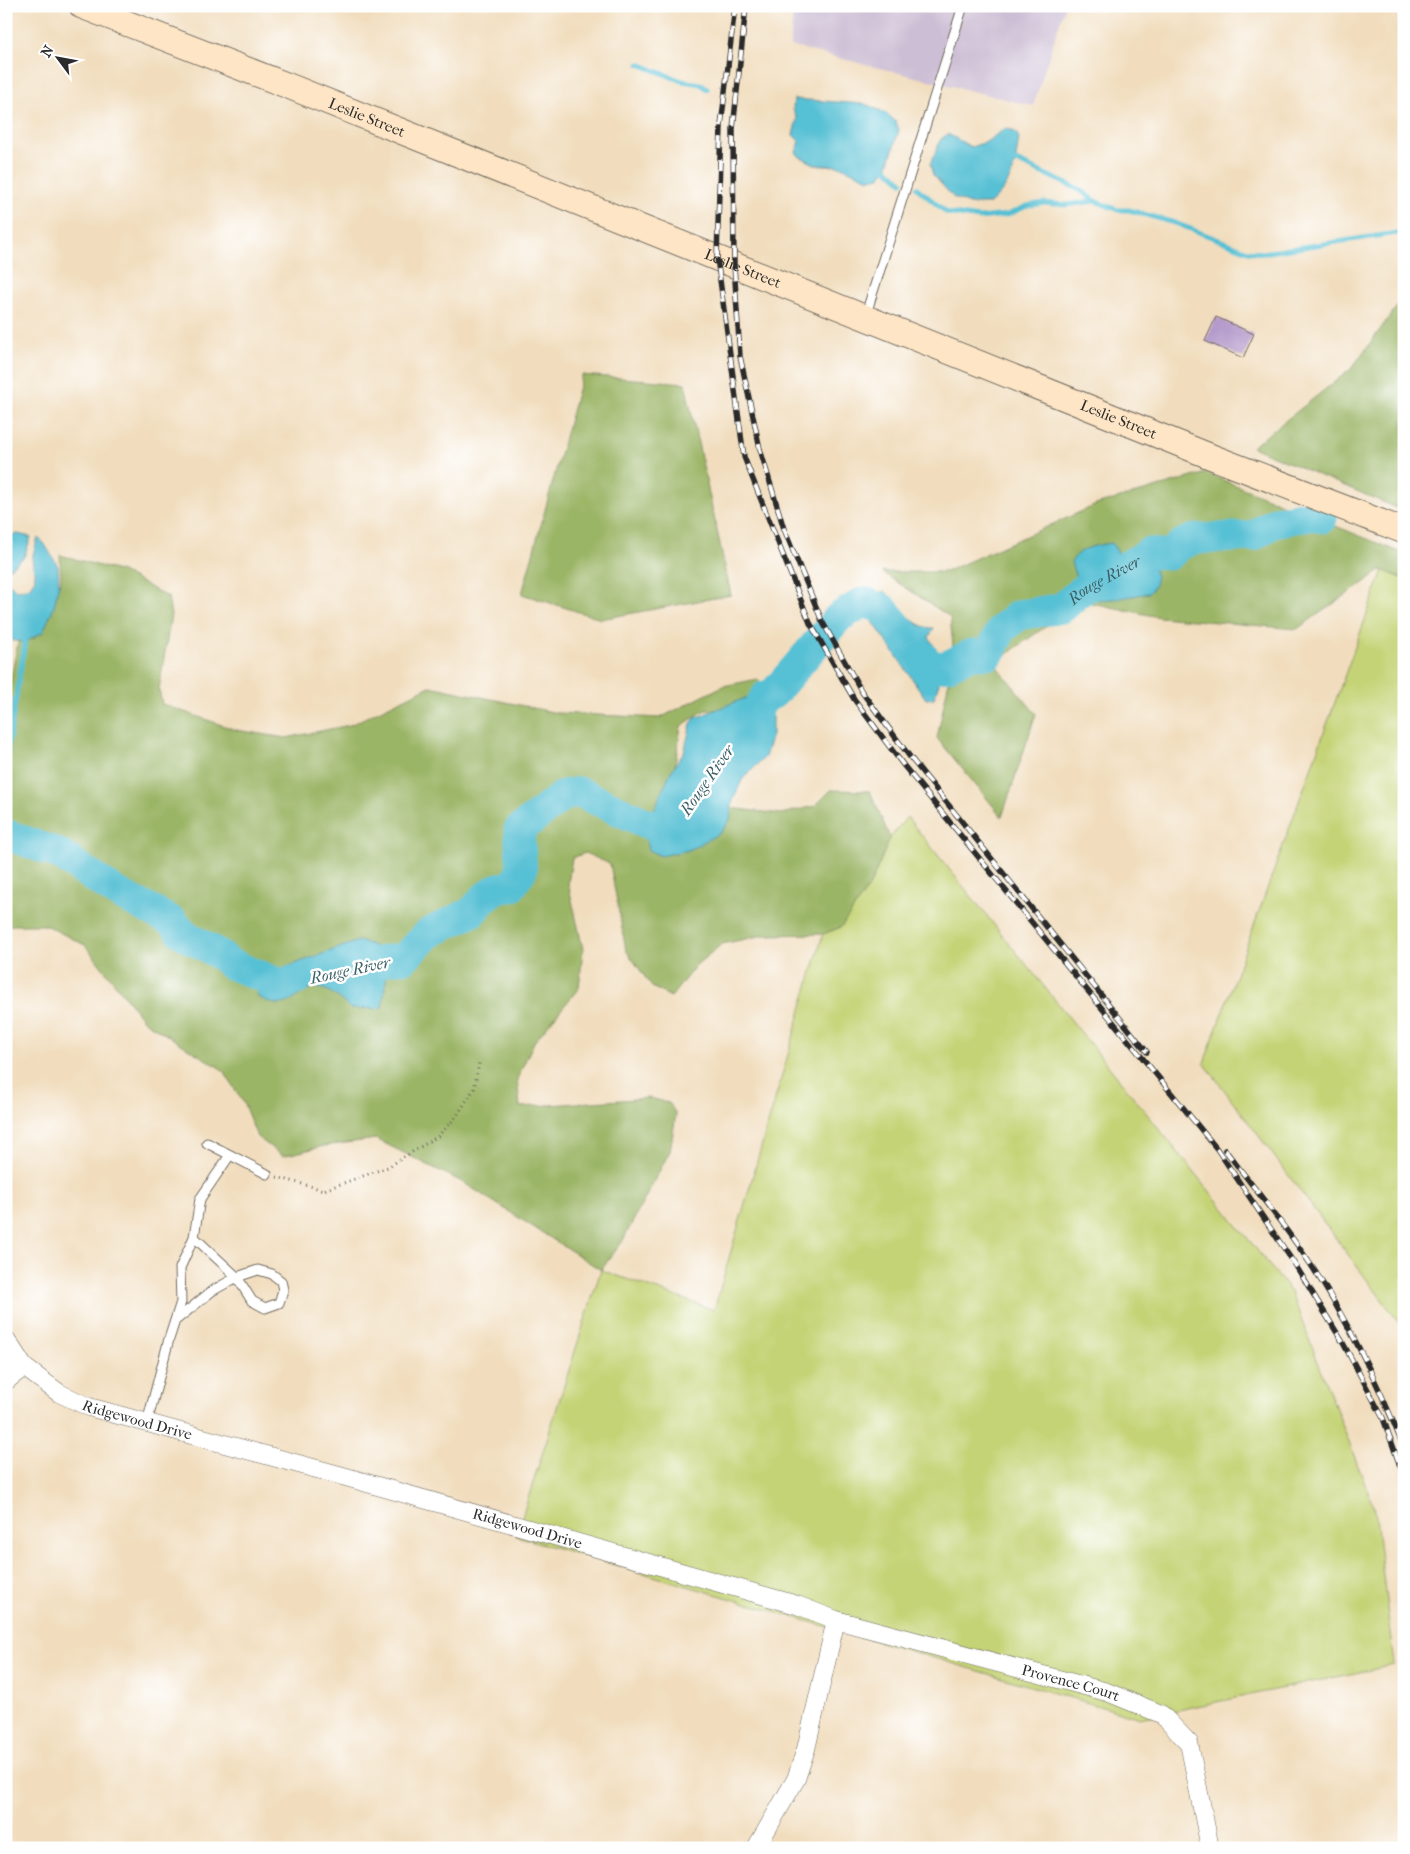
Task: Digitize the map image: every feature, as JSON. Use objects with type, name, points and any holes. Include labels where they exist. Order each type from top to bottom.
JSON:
[{"type":"street","name":"Leslie Street","points":[[82,6],[292,87],[822,302],[865,317],[1212,457],[1404,531]]},
{"type":"street","name":"Ridgewood Drive","points":[[6,1339],[24,1367],[59,1393],[89,1407],[339,1475],[796,1605],[836,1620]]},
{"type":"street","points":[[6,1381],[24,1367]]},
{"type":"street","points":[[756,1848],[796,1779],[806,1749],[836,1620]]},
{"type":"street","name":"Provence Court","points":[[836,1620],[1107,1692],[1161,1714],[1189,1744],[1203,1803],[1210,1848]]},
{"type":"lane","points":[[865,317],[962,6]]},
{"type":"lane","points":[[207,1143],[266,1174]]},
{"type":"lane","points":[[147,1423],[168,1338],[182,1302],[180,1268],[194,1237],[200,1200],[230,1155]]},
{"type":"lane","points":[[176,1320],[212,1291],[237,1276],[258,1270],[272,1274],[281,1281],[283,1290],[279,1303],[265,1308],[252,1301],[237,1276],[194,1237]]},
{"type":"path","points":[[266,1174],[324,1190],[388,1167],[438,1136],[456,1117],[474,1089],[479,1063]]},
{"type":"shaded area","points":[[794,6],[1065,6],[1033,106],[790,46]]},
{"type":"green space","points":[[1404,297],[1404,511],[1252,447],[1351,369]]},
{"type":"green space","points":[[582,375],[685,383],[731,595],[601,619],[522,594]]},
{"type":"green space","points":[[1206,473],[1404,554],[1404,579],[1382,570],[1297,629],[1159,617],[1082,601],[994,663],[1036,714],[1002,817],[937,738],[954,656],[950,617],[882,572],[945,572],[1096,505]]},
{"type":"green space","points":[[60,555],[122,572],[168,597],[171,615],[159,689],[162,704],[236,730],[286,738],[350,725],[430,686],[557,713],[660,718],[723,686],[758,679],[770,695],[729,710],[705,710],[681,726],[671,791],[683,839],[725,826],[729,808],[781,814],[815,806],[831,790],[870,791],[890,838],[870,885],[841,927],[823,934],[764,935],[722,944],[696,965],[671,997],[652,987],[626,950],[610,864],[585,853],[572,858],[568,883],[583,949],[579,988],[534,1042],[517,1079],[520,1107],[650,1098],[669,1103],[676,1114],[670,1151],[622,1242],[601,1270],[464,1183],[376,1139],[324,1146],[283,1156],[257,1137],[243,1102],[223,1070],[144,1021],[85,945],[45,925],[6,926],[6,703],[20,632],[34,639],[61,581]]},
{"type":"green space","points":[[1383,570],[1404,579],[1404,1329],[1204,1063]]},
{"type":"green space","points":[[907,817],[1291,1292],[1375,1510],[1394,1665],[1140,1718],[516,1536],[601,1270],[714,1310],[823,934],[841,927],[870,885],[890,838]]},
{"type":"water","points":[[794,99],[865,104],[886,113],[896,122],[899,130],[887,169],[880,177],[869,179],[839,166],[816,165],[799,156],[796,152],[800,142],[793,135],[797,119],[793,109]]},
{"type":"water","points":[[1006,128],[1014,131],[1019,137],[1012,174],[1004,189],[990,204],[969,204],[954,198],[933,175],[930,164],[941,139],[948,134],[971,147],[986,142]]},
{"type":"water","points":[[18,534],[31,537],[24,557],[6,571],[6,535]]},
{"type":"water","points":[[38,538],[44,543],[58,566],[59,584],[54,607],[43,632],[25,642],[6,640],[6,573],[7,581],[16,590],[29,588],[35,579],[32,558]]},
{"type":"water","points":[[1112,543],[1118,553],[1147,555],[1156,575],[1155,584],[1149,593],[1098,600],[1091,599],[1083,593],[1071,563],[1083,551],[1094,546]]},
{"type":"water","points":[[885,591],[906,615],[919,625],[934,628],[929,637],[947,666],[948,671],[942,674],[934,698],[926,699],[867,613],[864,597]]},
{"type":"water","points":[[763,691],[772,711],[772,735],[765,757],[742,780],[733,800],[730,820],[720,833],[689,850],[661,856],[648,850],[645,834],[648,824],[670,773],[684,752],[691,724],[695,718]]},
{"type":"water","points":[[358,941],[376,947],[389,960],[382,1008],[351,1009],[332,993],[319,988],[303,992],[291,1001],[282,1004],[271,1003],[257,996],[256,976],[270,973]]},
{"type":"building","points":[[1216,317],[1254,334],[1243,358],[1205,341]]},
{"type":"waterway","points":[[639,64],[682,81],[701,84],[707,89]]},
{"type":"waterway","points":[[1016,161],[1080,190],[1095,201],[1118,210],[1129,210],[1175,223],[1248,251],[1262,253],[1404,232]]},
{"type":"waterway","points":[[887,169],[902,182]]},
{"type":"waterway","points":[[917,188],[947,213],[979,218],[1007,215],[1027,206],[1044,203],[1066,205],[1095,201]]},
{"type":"waterway","name":"Rouge River","points":[[742,731],[766,696],[773,694],[839,617],[864,602],[883,609],[932,667],[947,666],[972,654],[989,654],[1002,629],[1019,615],[1062,608],[1082,590],[1148,553],[1169,555],[1182,544],[1195,539],[1253,536],[1275,522],[1312,515],[1322,518]]},
{"type":"waterway","points":[[6,758],[25,642]]},
{"type":"waterway","name":"Rouge River","points":[[348,969],[404,958],[429,933],[472,912],[485,897],[498,888],[511,887],[522,870],[519,830],[564,795],[579,792],[648,824],[675,826],[684,813]]},
{"type":"waterway","points":[[6,793],[8,836]]},
{"type":"waterway","name":"Rouge River","points":[[6,836],[11,836],[59,854],[114,891],[173,922],[183,934],[220,955],[230,964],[280,984],[296,980]]},
{"type":"railway","points":[[735,6],[721,126],[717,258],[744,457],[810,623],[854,699],[904,766],[1217,1149],[1296,1266],[1342,1341],[1383,1418],[1404,1477]]},
{"type":"railway","points":[[746,6],[733,129],[734,265],[740,356],[760,449],[784,529],[822,621],[862,692],[910,757],[1147,1052]]},
{"type":"railway","points":[[1225,1150],[1267,1204],[1322,1281],[1384,1399],[1404,1448]]}]
